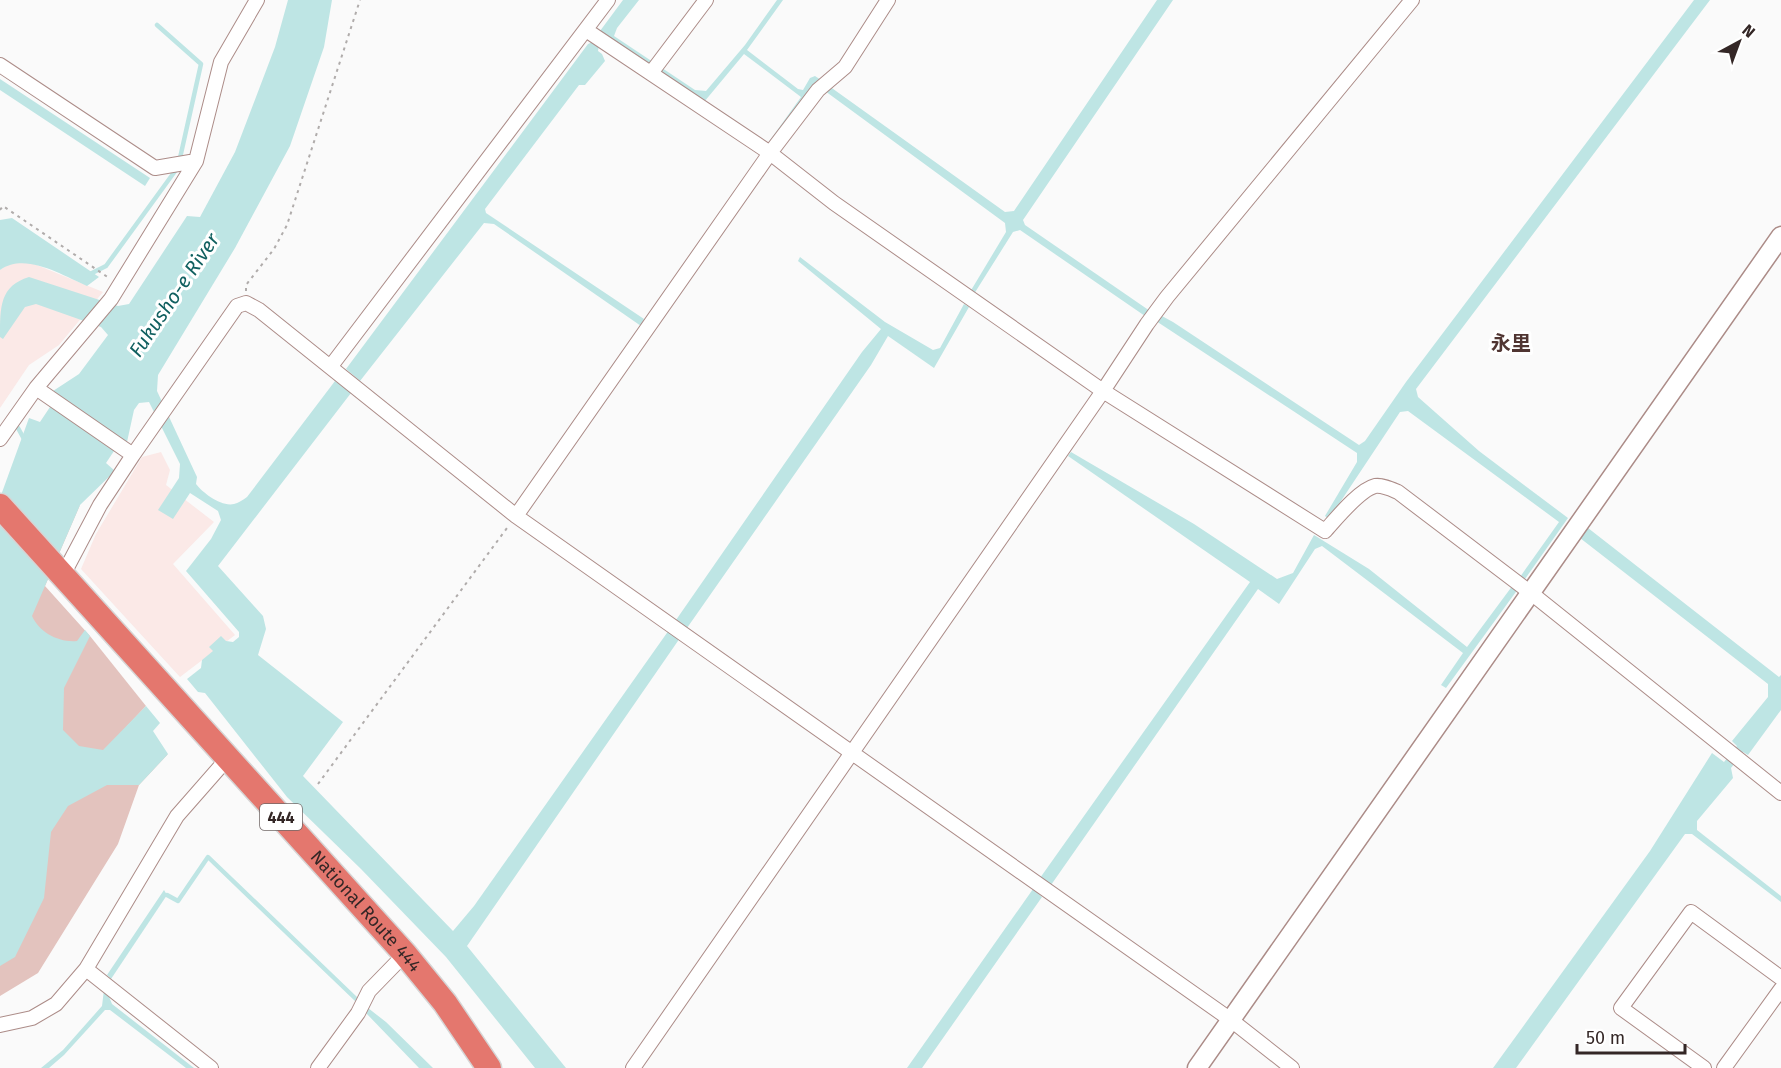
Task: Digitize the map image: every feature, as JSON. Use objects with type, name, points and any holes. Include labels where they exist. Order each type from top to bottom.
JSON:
[{"type":"highway","name":"444","points":[[0,506],[63,575]]},
{"type":"highway","name":"National Route 444","points":[[63,575],[405,954],[445,1003],[489,1068]]},
{"type":"street","points":[[0,440],[36,388],[111,299],[196,161],[222,62],[257,0]]},
{"type":"street","points":[[331,366],[608,0]]},
{"type":"street","points":[[651,73],[706,0]]},
{"type":"street","points":[[516,516],[770,153],[818,90],[845,67],[888,0]]},
{"type":"street","points":[[633,1068],[1103,391],[1147,324],[1412,0]]},
{"type":"street","points":[[586,30],[770,153],[834,203],[1103,391],[1325,531],[1362,493],[1375,486],[1388,487],[1398,492],[1531,593],[1781,793]]},
{"type":"street","points":[[0,65],[155,168],[196,161]]},
{"type":"street","points":[[1197,1068],[1781,236]]},
{"type":"street","points":[[63,575],[100,505],[133,455],[237,306],[246,303],[259,310],[331,366],[516,516],[1231,1020],[1292,1068]]},
{"type":"street","points":[[36,388],[133,455]]},
{"type":"street","points":[[0,1025],[32,1018],[56,1004],[86,969],[177,816],[227,759]]},
{"type":"street","points":[[1704,1068],[1621,1008],[1691,912],[1781,978]]},
{"type":"street","points":[[318,1068],[358,1013],[369,991],[405,954]]},
{"type":"street","points":[[86,969],[211,1068]]},
{"type":"street","points":[[1724,1068],[1781,989]]},
{"type":"path","points":[[246,303],[246,285],[274,249],[287,225],[360,0]]},
{"type":"path","points":[[0,210],[3,206],[104,274]]},
{"type":"path","points":[[318,784],[516,516]]},
{"type":"shaded area","points":[[10,263],[32,263],[103,292],[59,345],[29,365],[0,408],[0,270]]},
{"type":"shaded area","points":[[161,452],[170,470],[166,485],[214,522],[173,564],[235,635],[180,677],[81,569],[96,534],[142,457]]},
{"type":"shaded area","points":[[80,505],[45,586],[90,636],[146,706],[128,725],[106,757],[54,774],[14,687],[39,537]]},
{"type":"shaded area","points":[[168,754],[139,785],[118,844],[38,973],[0,996],[0,945],[57,803]]},
{"type":"water","name":"Fukusho-e River","points":[[288,0],[332,0],[324,47],[290,146],[235,248],[158,375],[157,391],[197,477],[196,484],[213,499],[229,504],[237,503],[247,497],[335,381],[351,393],[218,566],[263,616],[266,629],[258,655],[343,722],[303,776],[453,931],[474,906],[669,630],[680,638],[467,946],[566,1068],[535,1068],[446,957],[287,797],[205,693],[198,692],[187,679],[201,668],[202,660],[213,651],[209,647],[221,636],[226,641],[233,642],[239,637],[239,632],[186,571],[211,539],[221,520],[218,511],[190,493],[173,519],[158,510],[179,478],[180,464],[149,402],[139,403],[134,410],[127,442],[122,439],[106,463],[115,471],[80,505],[32,616],[39,627],[57,638],[77,641],[85,630],[90,636],[64,688],[63,730],[79,746],[103,750],[146,706],[160,723],[153,731],[168,754],[139,785],[107,785],[68,806],[51,832],[44,898],[15,957],[0,966],[0,498],[29,418],[40,422],[58,395],[53,391],[79,374],[108,335],[101,327],[36,304],[25,307],[3,339],[0,337],[0,326],[4,299],[12,286],[29,277],[118,306],[129,304],[187,216],[200,217],[235,152],[275,47]]},
{"type":"water","points":[[623,0],[639,0],[617,28],[614,36],[695,90],[706,91],[745,45],[777,0],[783,0],[747,50],[798,89],[803,90],[810,78],[815,76],[821,80],[772,143],[768,143],[801,97],[744,54],[704,102],[601,34],[600,31]]},
{"type":"water","points":[[1157,0],[1173,0],[1023,220],[1025,225],[1150,311],[1145,316],[1020,230],[1013,232],[974,294],[970,292],[1006,232],[1005,223],[825,91],[829,86],[1005,212],[1014,211]]},
{"type":"water","points":[[1694,0],[1710,0],[1416,389],[1418,397],[1479,451],[1568,518],[1525,579],[1520,577],[1559,522],[1408,411],[1400,412],[1329,519],[1325,516],[1357,462],[1357,453],[1156,321],[1160,315],[1359,445],[1365,441],[1406,382]]},
{"type":"water","points":[[595,41],[605,61],[585,85],[579,85],[485,209],[486,213],[644,319],[641,326],[494,224],[484,223],[360,381],[346,369],[588,44]]},
{"type":"water","points":[[0,79],[150,178],[145,186],[0,90]]},
{"type":"water","points":[[12,218],[99,277],[87,286],[55,271],[32,264],[10,265],[0,270],[0,220]]},
{"type":"water","points":[[800,257],[885,322],[933,350],[940,348],[964,304],[969,307],[934,368],[888,336],[871,365],[687,628],[676,620],[862,352],[881,329],[798,261]]},
{"type":"water","points":[[1071,452],[1194,524],[1277,579],[1293,573],[1314,535],[1369,569],[1467,647],[1513,585],[1518,589],[1446,688],[1441,685],[1463,653],[1322,546],[1315,549],[1279,604],[1258,589],[1051,885],[1040,878],[1250,582],[1068,456]]},
{"type":"water","points":[[1588,528],[1779,677],[1781,675],[1781,710],[1748,755],[1743,752],[1731,768],[1733,778],[1697,821],[1697,830],[1781,896],[1781,902],[1692,834],[1685,834],[1516,1068],[1493,1068],[1650,851],[1712,753],[1724,762],[1737,746],[1732,741],[1768,697],[1768,684],[1580,538]]},
{"type":"water","points":[[1033,889],[1042,897],[922,1068],[907,1068]]},
{"type":"water","points":[[164,890],[167,895],[111,979],[107,975]]},
{"type":"water","points":[[104,990],[112,1004],[194,1068],[186,1068],[110,1010],[105,1010],[64,1055],[49,1068],[41,1068],[63,1050],[102,1006]]},
{"type":"water","points":[[368,1008],[386,1022],[433,1068],[419,1068],[365,1012]]},
{"type":"waterway","points":[[88,275],[106,266],[178,167],[201,64],[157,25]]},
{"type":"waterway","points":[[18,428],[24,439]]},
{"type":"waterway","points":[[167,895],[178,901],[208,857],[356,999]]},
{"type":"district","name":"永里","points":[[1511,343]]}]
